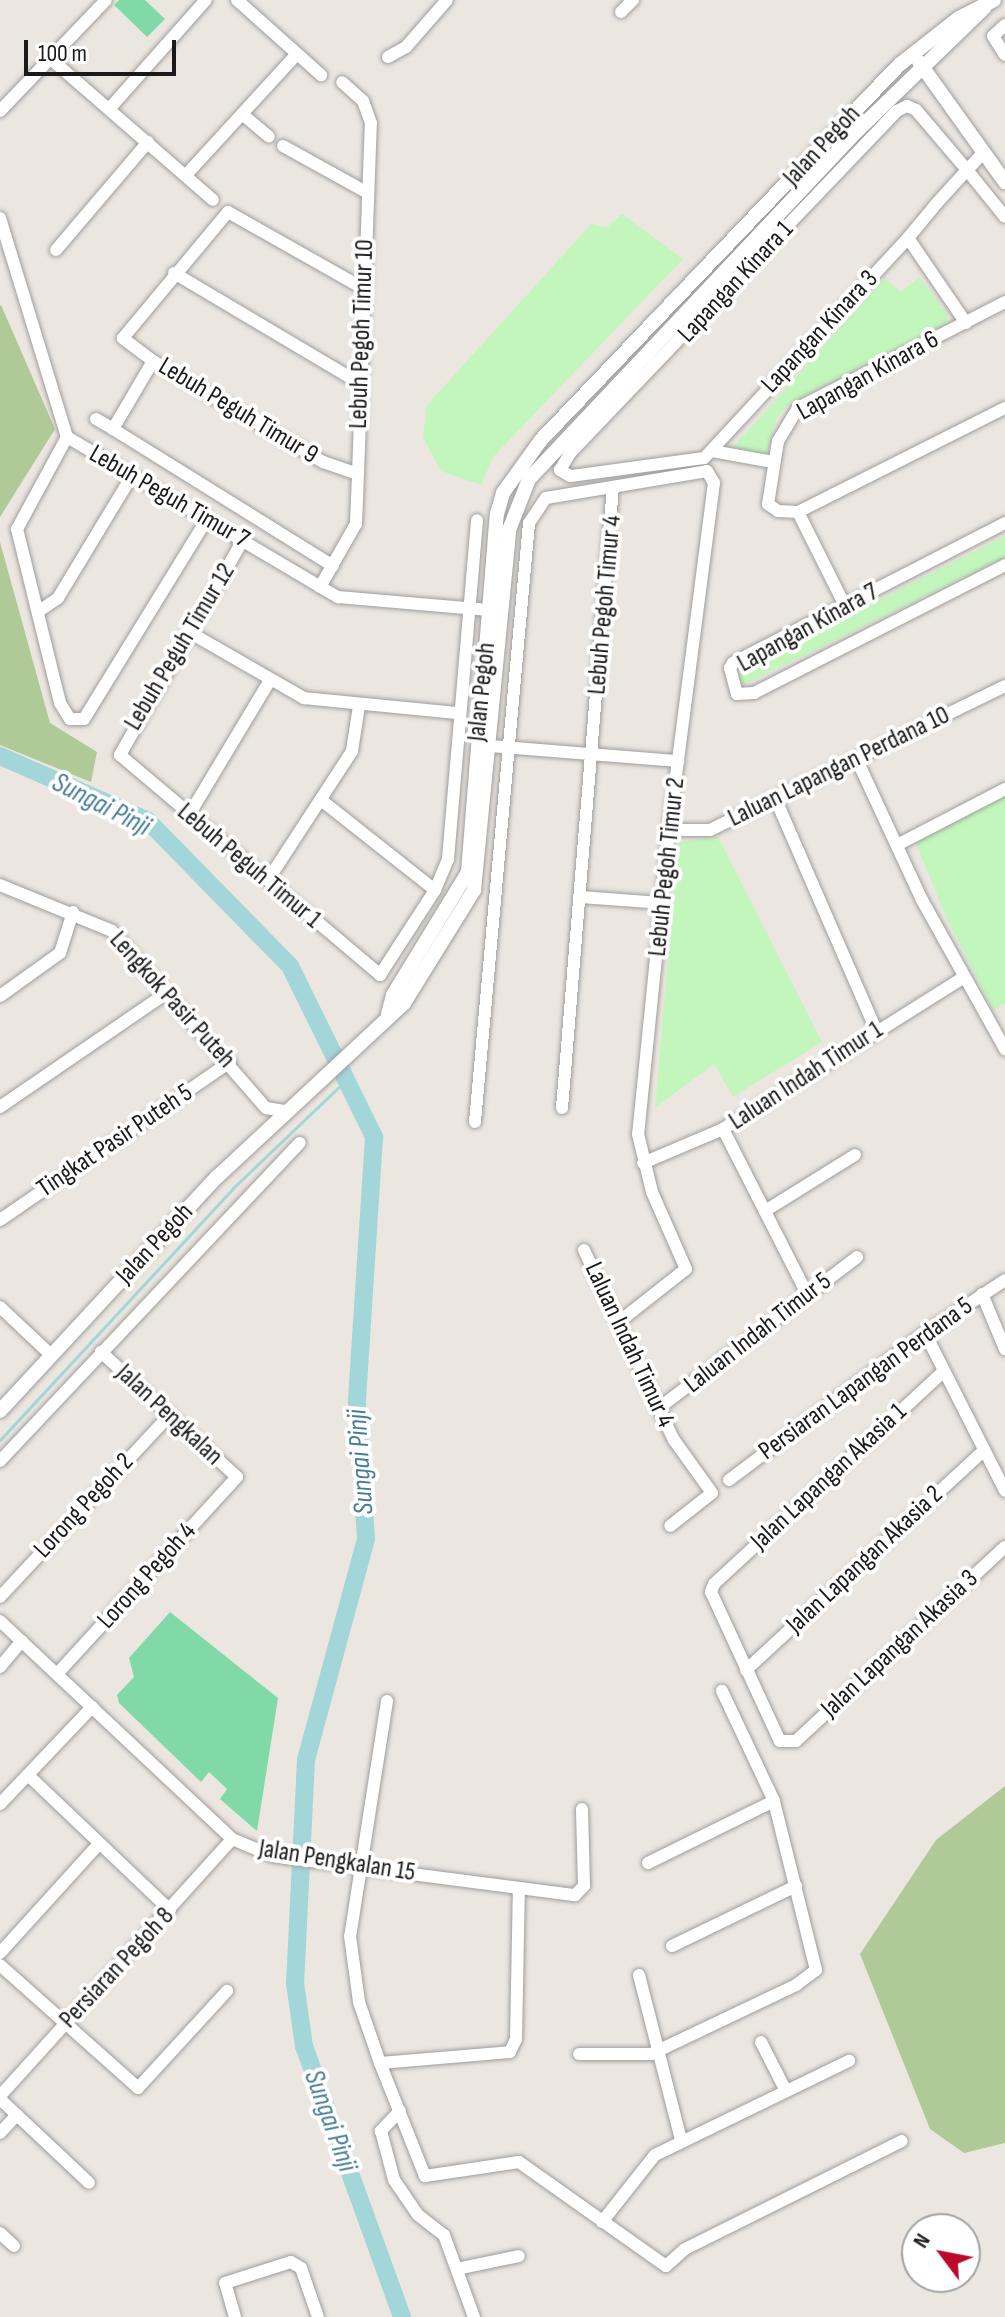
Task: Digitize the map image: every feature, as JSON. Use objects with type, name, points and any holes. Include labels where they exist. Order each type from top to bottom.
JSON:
[{"type":"street","points":[[0,111],[106,0]]},
{"type":"street","points":[[110,108],[206,0]]},
{"type":"street","points":[[237,0],[321,75]]},
{"type":"street","points":[[388,57],[406,47],[447,0]]},
{"type":"street","points":[[621,12],[633,0]]},
{"type":"street","points":[[388,1014],[404,1003],[474,890],[512,513],[543,458],[986,3]]},
{"type":"street","name":"Jalan Pegoh","points":[[0,1411],[266,1131],[388,1014],[393,995],[468,872],[497,514],[503,493],[528,455],[913,54],[959,18],[986,3]]},
{"type":"street","points":[[1005,25],[993,36],[1005,55]]},
{"type":"street","points":[[186,175],[297,54]]},
{"type":"street","points":[[913,54],[1005,182]]},
{"type":"street","points":[[52,60],[213,200]]},
{"type":"street","name":"Lebuh Pegoh Timur 10","points":[[320,587],[356,524],[371,123],[363,101],[342,82]]},
{"type":"street","name":"Lapangan Kinara 1","points":[[712,451],[704,458],[570,476],[560,470],[571,452],[889,118],[907,106],[916,110],[967,170]]},
{"type":"street","points":[[242,114],[269,137]]},
{"type":"street","points":[[56,250],[148,142]]},
{"type":"street","points":[[283,146],[368,193]]},
{"type":"street","name":"Lapangan Kinara 3","points":[[712,451],[983,153]]},
{"type":"street","points":[[967,170],[1005,217]]},
{"type":"street","points":[[359,383],[174,273],[228,212],[364,289]]},
{"type":"street","name":"Lebuh Peguh Timur 7","points":[[0,218],[67,437],[338,597],[491,610]]},
{"type":"street","points":[[908,238],[966,323]]},
{"type":"street","name":"Lebuh Peguh Timur 9","points":[[174,273],[123,338],[153,361],[323,462],[358,474]]},
{"type":"street","name":"Lapangan Kinara 6","points":[[798,512],[778,511],[768,504],[773,462],[786,422],[798,408],[1005,302]]},
{"type":"street","points":[[113,429],[153,361]]},
{"type":"street","points":[[845,606],[798,512],[1005,408]]},
{"type":"street","points":[[96,419],[333,566]]},
{"type":"street","points":[[67,437],[17,529],[39,611],[58,598],[132,476]]},
{"type":"street","points":[[712,451],[773,462]]},
{"type":"street","name":"Lebuh Pegoh Timur 2","points":[[613,487],[707,471],[713,476],[669,830],[638,1134],[643,1163],[686,1269],[620,1321]]},
{"type":"street","name":"Lebuh Pegoh Timur 4","points":[[475,1122],[475,1095],[529,523],[546,498],[613,487],[562,1108]]},
{"type":"street","name":"Lebuh Peguh Timur 12","points":[[39,611],[60,703],[70,719],[84,719],[207,519]]},
{"type":"street","name":"Jalan Pegoh","points":[[380,975],[435,890],[449,849],[458,713],[477,520]]},
{"type":"street","name":"Lapangan Kinara 7","points":[[1005,523],[733,663],[737,694],[754,693],[1005,565]]},
{"type":"street","name":"Lebuh Peguh Timur 12","points":[[120,755],[243,540]]},
{"type":"street","points":[[499,632],[491,610],[503,583]]},
{"type":"street","points":[[189,632],[269,682],[304,698],[359,706],[458,713]]},
{"type":"street","points":[[189,815],[269,682]]},
{"type":"street","name":"Laluan Lapangan Perdana 10","points":[[669,830],[710,830],[1005,686]]},
{"type":"street","points":[[268,880],[321,800],[357,738],[359,706]]},
{"type":"street","points":[[479,719],[490,746]]},
{"type":"street","points":[[490,746],[678,761]]},
{"type":"street","points":[[474,776],[490,746]]},
{"type":"street","name":"Lebuh Peguh Timur 1","points":[[120,755],[380,975]]},
{"type":"street","points":[[857,760],[964,977],[1001,1033],[1005,1049]]},
{"type":"street","points":[[897,845],[1005,789]]},
{"type":"street","points":[[321,800],[435,890]]},
{"type":"street","points":[[776,800],[876,1030]]},
{"type":"street","name":"Lengkok Pasir Puteh","points":[[0,885],[73,912],[112,931],[230,1062],[266,1108]]},
{"type":"street","points":[[580,897],[661,903]]},
{"type":"street","points":[[0,996],[60,953],[73,912]]},
{"type":"street","name":"Laluan Indah Timur 1","points":[[643,1163],[723,1129],[964,977]]},
{"type":"street","points":[[0,1107],[168,992]]},
{"type":"street","name":"Tingkat Pasir Puteh 5","points":[[0,1220],[230,1062]]},
{"type":"street","points":[[266,1131],[266,1108],[288,1110]]},
{"type":"street","points":[[723,1129],[807,1294]]},
{"type":"street","name":"Jalan Pegoh","points":[[0,1461],[300,1143]]},
{"type":"street","points":[[765,1211],[855,1155]]},
{"type":"street","name":"Laluan Indah Timur 4","points":[[584,1250],[674,1440],[712,1493],[670,1526]]},
{"type":"street","name":"Laluan Indah Timur 5","points":[[659,1408],[857,1257]]},
{"type":"street","name":"Persiaran Lapangan Perdana 5","points":[[729,1480],[925,1333],[1005,1280]]},
{"type":"street","points":[[982,1294],[1005,1349]]},
{"type":"street","points":[[0,1307],[52,1356]]},
{"type":"street","points":[[991,1318],[1005,1309]]},
{"type":"street","points":[[925,1333],[1005,1491]]},
{"type":"street","name":"Jalan Pengkalan","points":[[101,1352],[237,1477]]},
{"type":"street","name":"Jalan Lapangan Akasia 1","points":[[746,1670],[711,1592],[714,1584],[944,1371]]},
{"type":"street","name":"Lorong Pegoh 2","points":[[0,1597],[169,1416]]},
{"type":"street","name":"Jalan Lapangan Akasia 2","points":[[746,1670],[984,1450]]},
{"type":"street","name":"Lorong Pegoh 4","points":[[57,1674],[237,1477]]},
{"type":"street","name":"Jalan Lapangan Akasia 3","points":[[746,1670],[780,1741],[796,1741],[1005,1547]]},
{"type":"street","name":"Jalan Pengkalan 15","points":[[0,1621],[232,1839],[273,1856],[519,1888],[582,1893],[582,1809]]},
{"type":"street","points":[[0,1667],[22,1641]]},
{"type":"street","points":[[579,2054],[659,2051],[796,1985],[816,1970],[774,1801],[722,1691]]},
{"type":"street","points":[[387,1701],[350,1936],[359,2002],[425,2176],[519,2162],[666,2266],[685,2249],[902,2141]]},
{"type":"street","points":[[0,1804],[92,1707]]},
{"type":"street","points":[[28,1775],[170,1910]]},
{"type":"street","points":[[648,1863],[774,1801]]},
{"type":"street","name":"Persiaran Pegoh 8","points":[[0,2098],[232,1839]]},
{"type":"street","points":[[0,1953],[99,1844]]},
{"type":"street","points":[[672,1946],[796,1886]]},
{"type":"street","points":[[380,2063],[510,2052],[516,2039],[519,1888]]},
{"type":"street","points":[[0,1965],[138,2088],[227,1991]]},
{"type":"street","points":[[639,1975],[681,2140]]},
{"type":"street","points":[[761,2042],[786,2091]]},
{"type":"street","points":[[602,2222],[655,2155],[849,2061]]},
{"type":"street","points":[[0,2098],[89,2183]]},
{"type":"street","points":[[400,2111],[381,2131],[394,2180],[418,2215],[444,2235],[474,2317]]},
{"type":"street","points":[[0,2133],[17,2115]]},
{"type":"street","points":[[0,2233],[14,2246]]},
{"type":"street","points":[[457,2269],[519,2256]]},
{"type":"street","points":[[235,2317],[225,2283],[297,2265],[318,2317]]},
{"type":"green space","points":[[119,0],[145,0],[165,19],[147,37],[114,5]]},
{"type":"green space","points":[[622,214],[683,259],[493,457],[481,485],[441,471],[423,437],[427,405],[592,223],[606,228]]},
{"type":"green space","points":[[919,277],[948,314],[946,324],[791,402],[777,417],[766,456],[733,447],[885,278],[901,292]]},
{"type":"green space","points":[[0,306],[55,429],[0,517]]},
{"type":"green space","points":[[1005,536],[1005,557],[745,684],[739,681],[740,670]]},
{"type":"green space","points":[[0,542],[50,723],[97,752],[91,782],[0,745]]},
{"type":"green space","points":[[1005,796],[1005,1003],[993,1010],[946,917],[915,841]]},
{"type":"green space","points":[[718,837],[822,1042],[733,1097],[714,1064],[655,1108],[678,842]]},
{"type":"green space","points":[[170,1612],[278,1698],[257,1831],[220,1799],[227,1789],[209,1772],[201,1782],[119,1703],[117,1695],[134,1677],[129,1658]]},
{"type":"green space","points":[[1005,1786],[1005,2143],[964,2153],[930,2129],[860,1954],[936,1840]]},
{"type":"waterway","name":"Sungai Pinji","points":[[0,756],[148,821],[290,966],[374,1137],[357,1403],[366,1539],[306,1760],[295,1983],[304,2046],[402,2317]]},
{"type":"waterway","points":[[0,1440],[233,1188],[346,1080]]}]
